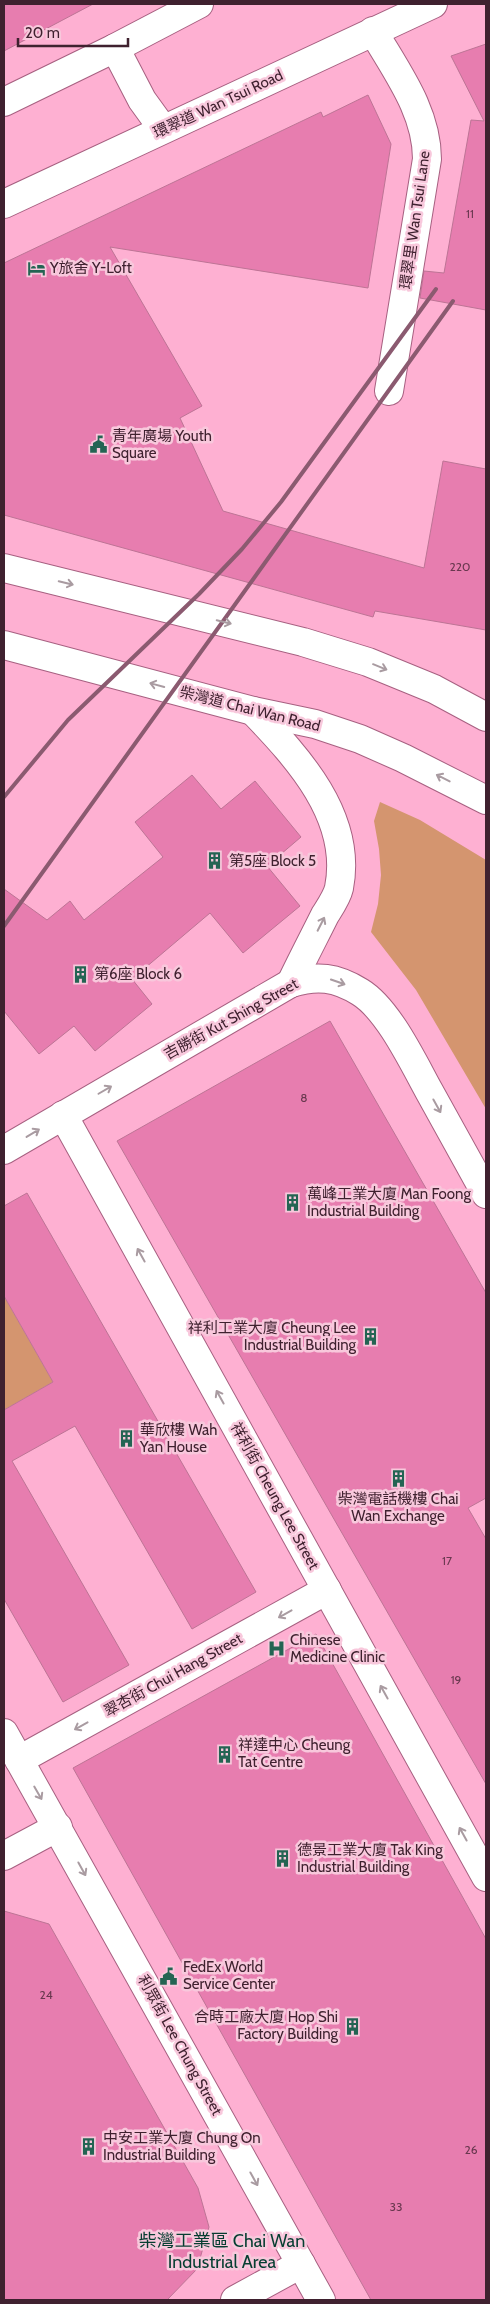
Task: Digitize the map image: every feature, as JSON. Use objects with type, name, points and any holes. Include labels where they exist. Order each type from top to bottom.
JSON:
[{"type":"street","points":[[4,102],[115,48],[199,4]]},
{"type":"street","name":"環翠道 Wan Tsui Road","points":[[4,204],[433,4]]},
{"type":"street","name":"環翠里 Wan Tsui Lane","points":[[373,31],[416,109],[425,132],[427,145],[389,391]]},
{"type":"street","points":[[115,48],[142,100],[163,129]]},
{"type":"street","points":[[4,568],[303,642],[350,656],[434,689],[486,716]]},
{"type":"street","name":"柴灣道 Chai Wan Road","points":[[4,645],[253,711],[316,724],[360,739],[403,758],[486,800]]},
{"type":"street","points":[[253,711],[270,729],[315,786],[330,812],[338,832],[341,858],[338,889],[291,983]]},
{"type":"street","name":"吉勝街 Kut Shing Street","points":[[4,1150],[291,983],[310,977],[337,980],[361,992],[377,1008],[400,1040],[486,1194]]},
{"type":"street","name":"祥利街 Cheung Lee Street","points":[[63,1115],[486,1877]]},
{"type":"street","name":"翠杏街 Chui Hang Street","points":[[19,1760],[327,1590]]},
{"type":"street","name":"利眾街 Lee Chung Street","points":[[4,1733],[322,2300]]},
{"type":"street","points":[[4,1856],[58,1827]]},
{"type":"street","points":[[235,2300],[301,2264]]},
{"type":"shaded area","points":[[380,802],[420,820],[486,860],[486,1109],[416,990],[371,932],[378,904],[381,875],[374,821]]},
{"type":"shaded area","points":[[4,1296],[53,1382],[4,1410]]},
{"type":"building","points":[[4,4],[93,4],[4,51]]},
{"type":"building","points":[[486,44],[486,310],[420,298],[424,271],[444,273],[471,120],[484,121],[451,56]]},
{"type":"building","points":[[368,95],[391,144],[368,288],[110,247],[202,406],[180,418],[223,511],[424,568],[443,461],[486,469],[486,630],[375,611],[373,617],[4,515],[4,263],[321,112],[323,117]]},
{"type":"building","points":[[192,775],[221,809],[255,781],[301,837],[267,866],[300,906],[243,953],[210,913],[132,979],[152,1004],[95,1051],[74,1026],[39,1054],[4,1011],[4,889],[47,920],[70,901],[84,920],[163,857],[135,822]]},
{"type":"building","points":[[330,1021],[486,1293],[486,1498],[468,1508],[486,1539],[486,1784],[117,1141]]},
{"type":"building","name":"華欣樓 Wah Yan House","points":[[27,1193],[256,1592],[192,1629],[75,1426],[12,1461],[129,1665],[63,1702],[4,1599],[4,1410],[53,1382],[4,1296],[4,1206]]},
{"type":"building","points":[[316,1634],[486,1939],[486,2300],[371,2300],[73,1768]]},
{"type":"building","points":[[4,1911],[49,1924],[198,2188],[209,2227],[197,2269],[167,2300],[4,2300]]},
{"type":"railway","points":[[4,797],[68,720],[199,594],[242,549],[281,502],[436,289]]},
{"type":"railway","points":[[4,926],[453,301]]},
{"type":"place","name":"Y旅舍 Y-Loft","points":[[36,268]]},
{"type":"place","name":"青年廣場 Youth Square","points":[[98,445]]},
{"type":"place","name":"第5座 Block 5","points":[[215,861]]},
{"type":"place","name":"第6座 Block 6","points":[[80,974]]},
{"type":"place","name":"萬峰工業大廈 Man Foong Industrial Building","points":[[293,1203]]},
{"type":"place","name":"祥利工業大廈 Cheung Lee Industrial Building","points":[[370,1337]]},
{"type":"place","name":"華欣樓 Wah Yan House","points":[[126,1439]]},
{"type":"place","name":"柴灣電話機樓 Chai Wan Exchange","points":[[398,1478]]},
{"type":"place","name":"Chinese Medicine Clinic","points":[[276,1649]]},
{"type":"place","name":"祥達中心 Cheung Tat Centre","points":[[224,1754]]},
{"type":"place","name":"德景工業大廈 Tak King Industrial Building","points":[[283,1859]]},
{"type":"place","name":"FedEx World Service Center","points":[[169,1976]]},
{"type":"place","name":"合時工廠大廈 Hop Shi Factory Building","points":[[352,2026]]},
{"type":"place","name":"中安工業大廈 Chung On Industrial Building","points":[[89,2147]]},
{"type":"district","name":"柴灣工業區 Chai Wan Industrial Area","points":[[222,2251]]}]
